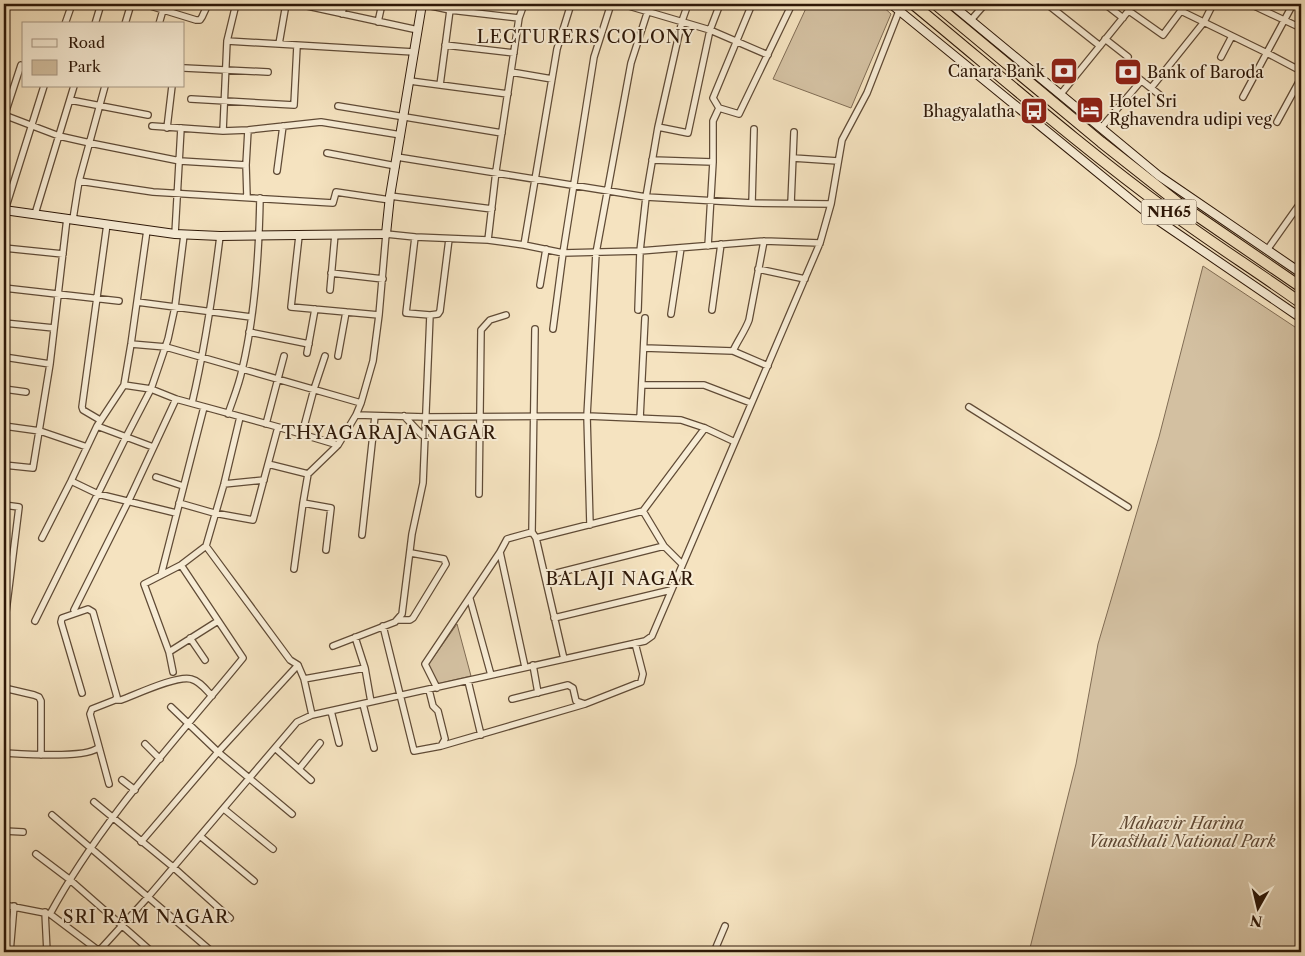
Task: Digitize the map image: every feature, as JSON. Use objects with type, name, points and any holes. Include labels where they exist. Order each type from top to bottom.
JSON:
[{"type":"highway","name":"NH65","points":[[912,4],[1087,148],[1170,213],[1301,303]]},
{"type":"highway","name":"NH65","points":[[935,4],[1101,142],[1177,202],[1301,287]]},
{"type":"street","points":[[66,22],[72,4]]},
{"type":"street","points":[[96,22],[101,4]]},
{"type":"street","points":[[126,22],[131,4]]},
{"type":"street","points":[[144,4],[200,20],[208,4]]},
{"type":"street","points":[[223,131],[227,41],[236,4]]},
{"type":"street","points":[[279,44],[286,4]]},
{"type":"street","points":[[302,4],[418,30]]},
{"type":"street","points":[[342,14],[344,4]]},
{"type":"street","points":[[378,22],[382,4]]},
{"type":"street","points":[[294,569],[308,474],[338,445],[356,415],[373,361],[390,198],[422,4],[450,10],[519,18]]},
{"type":"street","points":[[488,240],[496,171],[519,18],[524,4]]},
{"type":"street","points":[[524,245],[557,49],[571,4]]},
{"type":"street","points":[[553,329],[594,57],[611,4]]},
{"type":"street","points":[[622,4],[710,30],[768,55]]},
{"type":"street","points":[[590,524],[587,416],[596,253],[631,63],[650,4]]},
{"type":"street","points":[[638,310],[640,252],[646,196],[658,127],[682,22],[688,4]]},
{"type":"street","points":[[658,127],[688,133],[710,30],[720,4]]},
{"type":"street","points":[[752,4],[713,98],[719,108],[739,114],[792,4]]},
{"type":"street","points":[[891,4],[1146,212],[1301,318]]},
{"type":"street","points":[[951,4],[1160,176],[1301,273]]},
{"type":"street","points":[[971,20],[985,4]]},
{"type":"street","points":[[1047,4],[1100,46]]},
{"type":"street","points":[[1105,4],[1123,18]]},
{"type":"street","points":[[1060,95],[1134,4]]},
{"type":"street","points":[[1129,10],[1163,34],[1186,4]]},
{"type":"street","points":[[1151,88],[1204,22],[1213,4]]},
{"type":"street","points":[[1252,4],[1301,28]]},
{"type":"street","points":[[1243,97],[1293,4]]},
{"type":"street","points":[[160,22],[163,10]]},
{"type":"street","points":[[440,85],[450,10]]},
{"type":"street","points":[[4,905],[47,913],[98,952],[148,897],[297,722],[312,714],[429,690],[644,641],[652,636],[820,243],[831,204],[842,140],[866,93],[899,11]]},
{"type":"street","points":[[1182,11],[1268,53],[1301,72]]},
{"type":"street","points":[[1221,57],[1232,36]]},
{"type":"street","points":[[1105,39],[1128,57]]},
{"type":"street","points":[[227,41],[414,52]]},
{"type":"street","points":[[445,45],[514,54]]},
{"type":"street","points":[[191,99],[294,105],[297,46]]},
{"type":"street","points":[[21,65],[4,116],[59,136],[90,143],[180,161],[246,165]]},
{"type":"street","points":[[1123,66],[1161,96]]},
{"type":"street","points":[[185,68],[268,72]]},
{"type":"street","points":[[511,72],[552,79]]},
{"type":"street","points":[[1277,122],[1301,78]]},
{"type":"street","points":[[410,80],[508,94]]},
{"type":"street","points":[[1101,128],[1141,81]]},
{"type":"street","points":[[43,88],[4,210],[180,234],[220,236],[386,234],[488,240],[563,253],[640,252],[764,242],[820,243]]},
{"type":"street","points":[[35,214],[73,88]]},
{"type":"street","points":[[4,465],[33,468],[50,364],[63,254],[79,181],[104,88]]},
{"type":"street","points":[[167,128],[172,88]]},
{"type":"street","points":[[70,100],[148,115]]},
{"type":"street","points":[[338,106],[502,134]]},
{"type":"street","points":[[708,246],[712,200],[712,121],[719,108]]},
{"type":"street","points":[[152,126],[223,131],[321,122],[401,135]]},
{"type":"street","points":[[277,171],[283,126]]},
{"type":"street","points":[[35,621],[151,389],[166,347],[175,307],[180,234],[178,192],[181,128]]},
{"type":"street","points":[[752,203],[754,129]]},
{"type":"street","points":[[247,197],[248,130]]},
{"type":"street","points":[[791,203],[794,132]]},
{"type":"street","points":[[327,153],[396,166]]},
{"type":"street","points":[[397,156],[646,196],[752,203],[831,204]]},
{"type":"street","points":[[793,158],[838,161]]},
{"type":"street","points":[[652,160],[713,162]]},
{"type":"street","points":[[79,181],[153,192],[178,192],[333,203],[336,192],[492,209]]},
{"type":"street","points":[[228,414],[242,370],[251,317],[259,236],[260,198]]},
{"type":"street","points":[[1267,250],[1301,202]]},
{"type":"street","points":[[100,420],[83,410],[82,407],[107,224]]},
{"type":"street","points":[[42,538],[72,481],[100,420],[124,385],[146,230]]},
{"type":"street","points":[[330,290],[335,234]]},
{"type":"street","points":[[192,403],[203,358],[211,312],[220,236]]},
{"type":"street","points":[[299,236],[291,307],[379,316]]},
{"type":"street","points":[[415,237],[406,314],[430,315],[438,314],[440,311],[449,239]]},
{"type":"street","points":[[733,351],[737,341],[746,330],[764,242]]},
{"type":"street","points":[[712,310],[721,244]]},
{"type":"street","points":[[4,248],[63,254]]},
{"type":"street","points":[[671,314],[681,248]]},
{"type":"street","points":[[540,285],[546,250]]},
{"type":"street","points":[[758,269],[805,278]]},
{"type":"street","points":[[331,273],[383,279]]},
{"type":"street","points":[[4,288],[118,301]]},
{"type":"street","points":[[137,302],[251,317]]},
{"type":"street","points":[[307,352],[315,309]]},
{"type":"street","points":[[338,356],[346,312]]},
{"type":"street","points":[[399,620],[402,614],[412,534],[423,483],[430,315]]},
{"type":"street","points":[[479,494],[481,330],[490,320],[506,315]]},
{"type":"street","points":[[640,418],[645,318]]},
{"type":"street","points":[[4,323],[54,328]]},
{"type":"street","points":[[535,329],[532,532],[536,538],[564,659]]},
{"type":"street","points":[[248,332],[309,344]]},
{"type":"street","points":[[131,344],[166,347],[361,403]]},
{"type":"street","points":[[644,348],[733,351],[768,366]]},
{"type":"street","points":[[266,424],[284,356]]},
{"type":"street","points":[[302,434],[325,356]]},
{"type":"street","points":[[4,357],[50,364]]},
{"type":"street","points":[[642,385],[704,384],[751,403]]},
{"type":"street","points":[[124,385],[151,389],[176,399],[278,426],[338,445]]},
{"type":"street","points":[[4,389],[26,392]]},
{"type":"street","points":[[74,610],[129,500],[176,399]]},
{"type":"street","points":[[161,575],[204,407]]},
{"type":"street","points":[[969,407],[1128,507]]},
{"type":"street","points":[[356,415],[426,417],[587,416],[681,420],[705,428],[735,442]]},
{"type":"street","points":[[362,535],[375,416]]},
{"type":"street","points":[[404,416],[420,434],[425,436]]},
{"type":"street","points":[[173,672],[169,652],[144,584],[181,566],[206,546],[214,513],[224,484],[240,417]]},
{"type":"street","points":[[4,426],[40,431],[87,447]]},
{"type":"street","points":[[97,426],[154,447]]},
{"type":"street","points":[[179,503],[214,513],[253,520],[278,426]]},
{"type":"street","points":[[536,538],[643,511],[705,428]]},
{"type":"street","points":[[268,464],[308,474]]},
{"type":"street","points":[[156,477],[184,486]]},
{"type":"street","points":[[224,484],[264,480]]},
{"type":"street","points":[[72,481],[98,494],[129,500],[176,513]]},
{"type":"street","points":[[303,502],[331,508],[326,550]]},
{"type":"street","points":[[4,505],[19,507],[4,628]]},
{"type":"street","points":[[643,511],[664,546],[682,563]]},
{"type":"street","points":[[437,688],[425,664],[470,599],[507,539],[532,532]]},
{"type":"street","points":[[206,546],[290,660],[298,665],[304,679],[312,714]]},
{"type":"street","points":[[545,576],[664,546]]},
{"type":"street","points":[[500,552],[525,667]]},
{"type":"street","points":[[333,646],[399,620],[410,620],[413,618],[446,564],[444,559],[411,553]]},
{"type":"street","points":[[48,952],[47,913],[69,879],[112,817],[243,658],[181,566]]},
{"type":"street","points":[[554,618],[671,590]]},
{"type":"street","points":[[470,599],[491,675]]},
{"type":"street","points":[[82,693],[61,622],[62,618],[88,609],[93,612],[116,697],[115,700]]},
{"type":"street","points":[[169,652],[218,621]]},
{"type":"street","points":[[383,626],[414,751],[441,746],[585,704],[641,682],[643,674],[635,643]]},
{"type":"street","points":[[355,636],[365,668],[371,702]]},
{"type":"street","points":[[190,638],[205,660]]},
{"type":"street","points":[[141,842],[218,752],[298,665]]},
{"type":"street","points":[[533,665],[538,693]]},
{"type":"street","points":[[304,679],[365,668]]},
{"type":"street","points":[[109,784],[90,714],[92,709],[177,679],[190,678],[199,683],[212,696]]},
{"type":"street","points":[[468,681],[481,735]]},
{"type":"street","points":[[512,699],[568,686],[573,688],[576,701],[585,704]]},
{"type":"street","points":[[4,688],[39,697],[41,701],[41,754]]},
{"type":"street","points":[[429,690],[433,706],[438,711],[445,739],[441,746]]},
{"type":"street","points":[[363,704],[374,748]]},
{"type":"street","points":[[171,707],[218,752],[292,814]]},
{"type":"street","points":[[331,711],[339,743]]},
{"type":"street","points":[[299,769],[320,743]]},
{"type":"street","points":[[145,744],[160,759]]},
{"type":"street","points":[[4,753],[76,754],[94,751],[99,747]]},
{"type":"street","points":[[275,748],[310,780]]},
{"type":"street","points":[[122,780],[135,790]]},
{"type":"street","points":[[94,802],[173,867],[230,918]]},
{"type":"street","points":[[224,809],[273,849]]},
{"type":"street","points":[[52,815],[210,950]]},
{"type":"street","points":[[4,831],[23,832]]},
{"type":"street","points":[[200,836],[254,881]]},
{"type":"street","points":[[36,854],[69,879],[152,952]]},
{"type":"street","points":[[10,952],[14,906]]},
{"type":"street","points":[[714,952],[725,926]]},
{"type":"green space","points":[[808,4],[880,4],[891,14],[851,108],[773,79]]},
{"type":"green space","name":"Mahavir Harina Vanasthali National Park","points":[[1203,266],[1301,331],[1301,952],[1029,952],[1076,764],[1098,644],[1159,437]]},
{"type":"green space","points":[[457,624],[471,676],[437,684],[428,665]]},
{"type":"place","name":"Canara Bank","points":[[1064,71]]},
{"type":"place","name":"Bank of Baroda","points":[[1128,72]]},
{"type":"place","name":"Hotel Sri Rghavendra udipi veg","points":[[1090,110]]},
{"type":"place","name":"Bhagyalatha","points":[[1034,111]]},
{"type":"district","name":"LECTURERS COLONY","points":[[586,37]]},
{"type":"district","name":"THYAGARAJA NAGAR","points":[[389,433]]},
{"type":"district","name":"BALAJI NAGAR","points":[[620,579]]},
{"type":"district","name":"SRI RAM NAGAR","points":[[146,917]]}]
